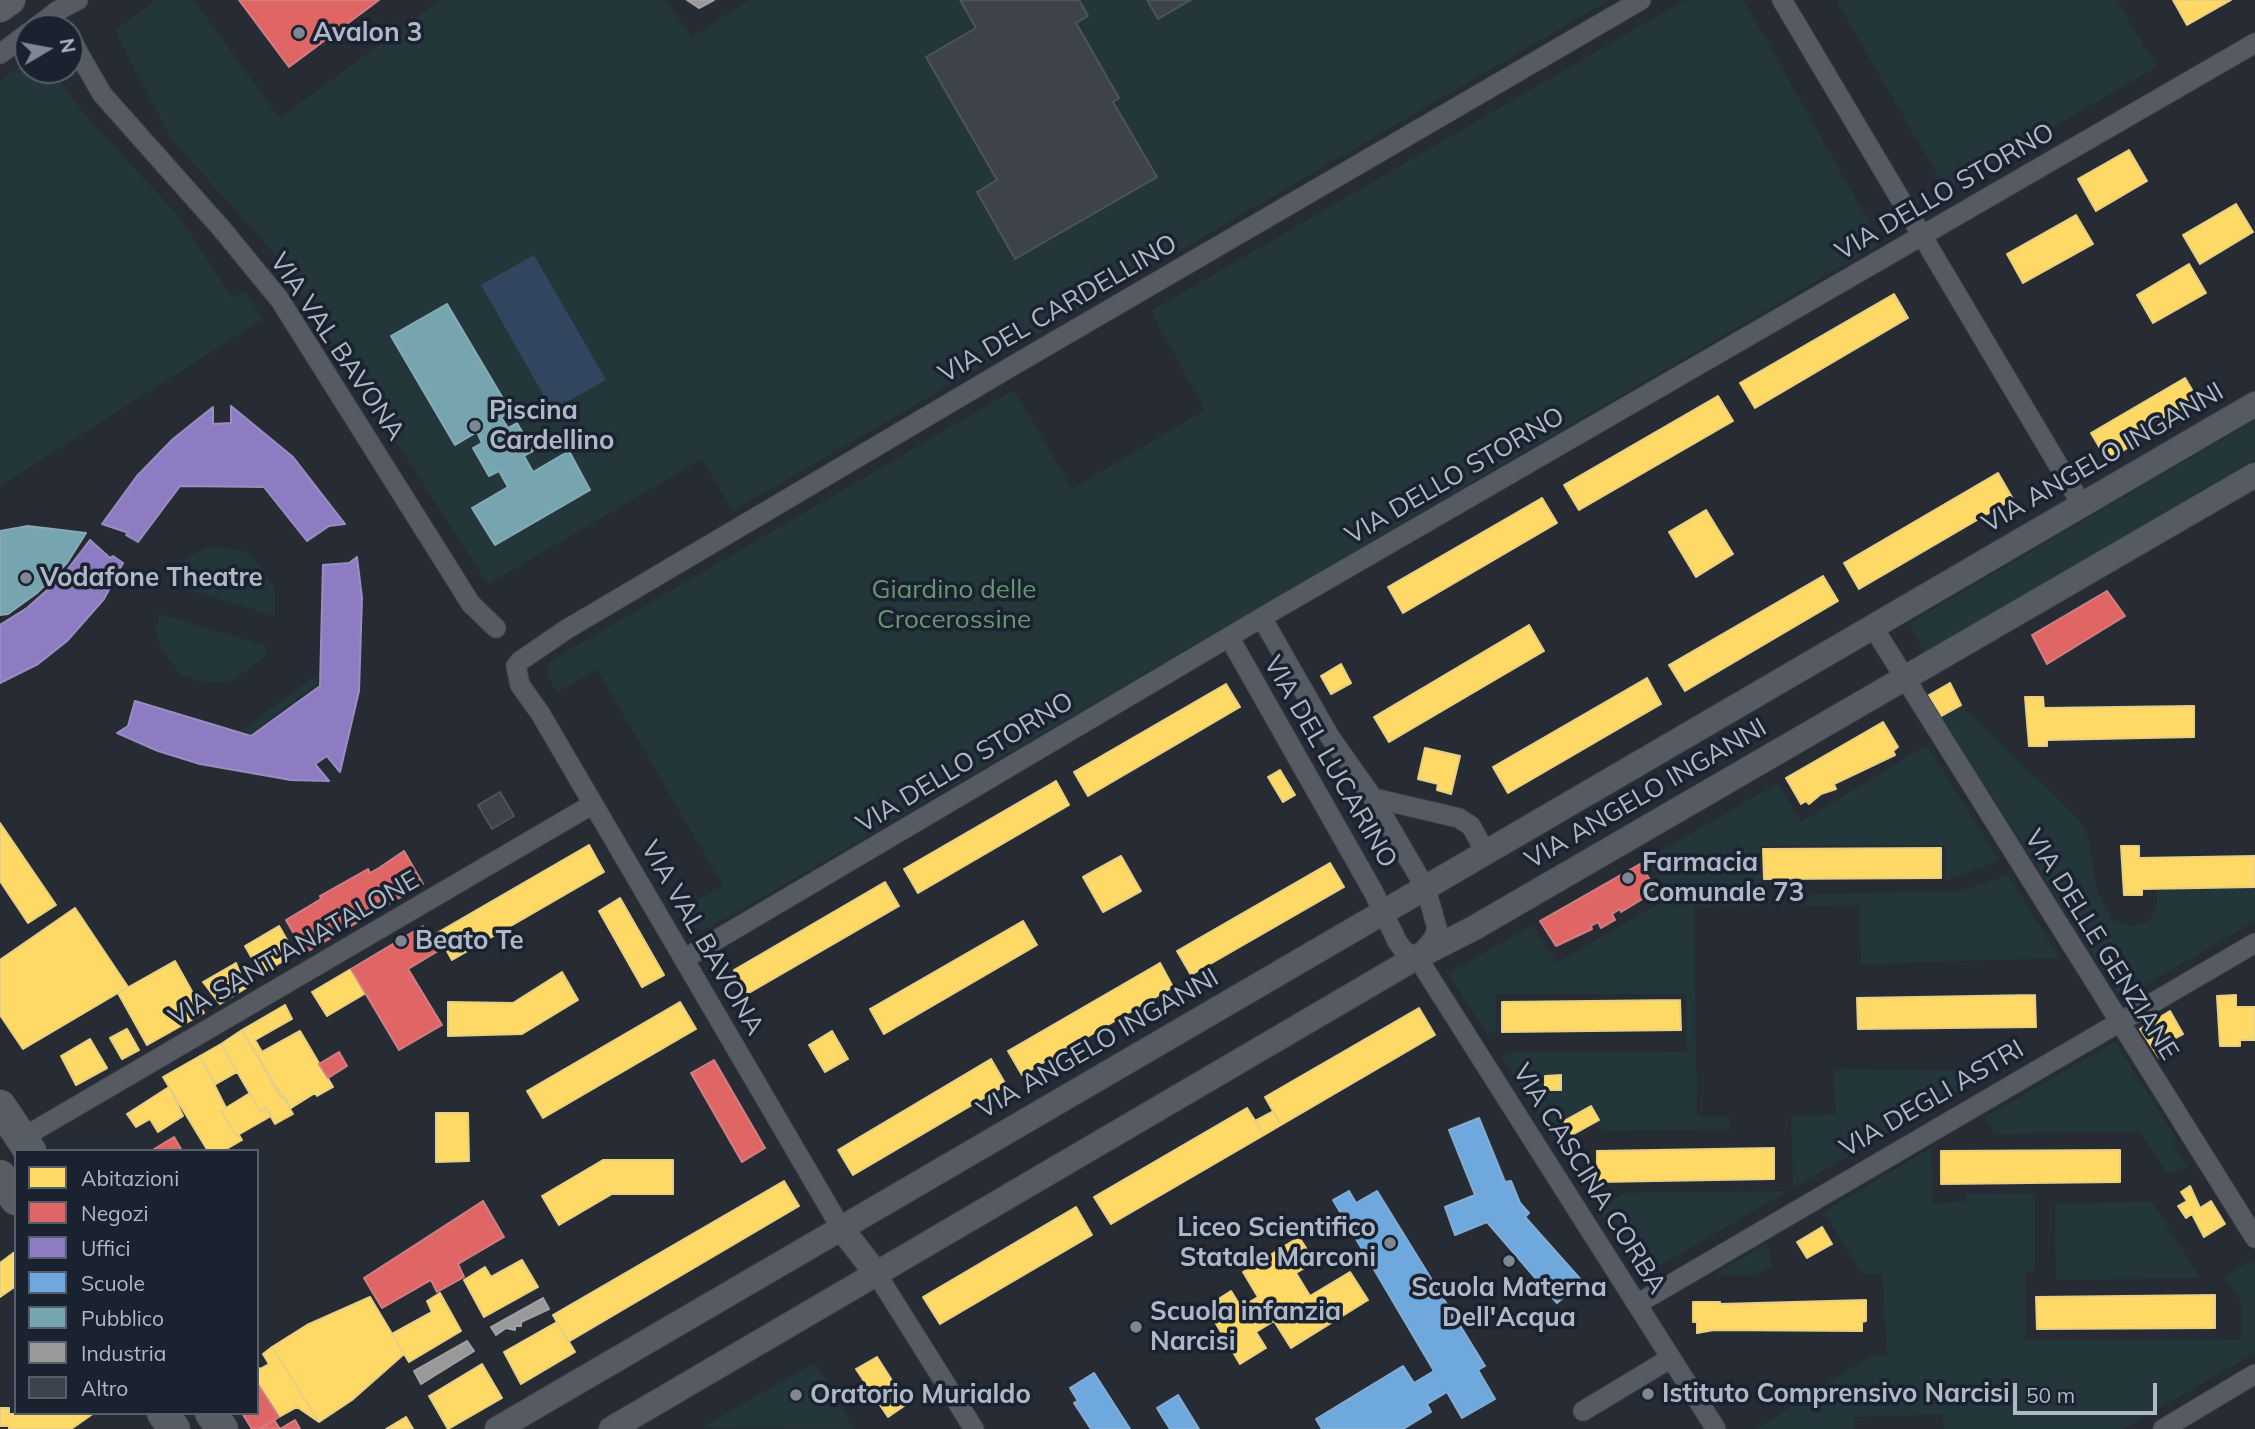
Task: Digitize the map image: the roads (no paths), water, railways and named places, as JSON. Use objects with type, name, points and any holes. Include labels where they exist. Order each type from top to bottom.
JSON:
[{"type":"main road","points":[[0,8],[11,0]]},
{"type":"main road","points":[[0,1106],[26,1144]]},
{"type":"main road","points":[[0,1176],[14,1196]]},
{"type":"street","points":[[57,13],[78,0]]},
{"type":"street","name":"VIA DEL CARDELLINO","points":[[517,676],[520,661],[567,629],[1640,0]]},
{"type":"street","points":[[1782,0],[2082,505]]},
{"type":"street","name":"VIA DELLO STORNO","points":[[684,959],[1229,637],[2255,43]]},
{"type":"street","name":"VIA VAL BAVONA","points":[[84,62],[102,94],[221,228],[280,300],[471,604],[496,628]]},
{"type":"street","name":"VIA ANGELO INGANNI","points":[[497,1429],[2255,404]]},
{"type":"street","name":"VIA ANGELO INGANNI","points":[[611,1429],[1417,957],[1474,928],[2255,475]]},
{"type":"street","name":"VIA DEL LUCARINO","points":[[1262,618],[1329,737],[1373,797],[1426,889]]},
{"type":"street","points":[[1873,627],[1903,680]]},
{"type":"street","name":"VIA DEL LUCARINO","points":[[1229,637],[1385,913]]},
{"type":"street","name":"VIA VAL BAVONA","points":[[517,676],[841,1228]]},
{"type":"street","name":"VIA DELLE GENZIANE","points":[[1903,680],[2255,1238]]},
{"type":"street","name":"VIA DEL LUCARINO","points":[[1373,797],[1459,818],[1471,827],[1486,853]]},
{"type":"street","name":"VIA SANT'ANATALONE","points":[[26,1144],[593,804]]},
{"type":"street","name":"VIA ANGELO INGANNI","points":[[1417,957],[1434,938],[1437,928],[1426,889]]},
{"type":"street","points":[[1385,913],[1404,951],[1417,957]]},
{"type":"street","name":"VIA DEGLI ASTRI","points":[[1637,1304],[2255,943]]},
{"type":"street","name":"VIA CASCINA CORBA","points":[[1417,957],[1716,1429]]},
{"type":"street","points":[[841,1228],[876,1273],[974,1429]]},
{"type":"street","points":[[1583,1412],[1671,1358]]},
{"type":"street","points":[[2163,1429],[2255,1374]]},
{"type":"water","points":[[534,255],[606,380],[552,410],[481,285]]},
{"type":"place","name":"Avalon 3","points":[[299,33]]},
{"type":"place","name":"Piscina Cardellino","points":[[475,426]]},
{"type":"place","name":"Vodafone Theatre","points":[[26,578]]},
{"type":"place","name":"Farmacia Comunale 73","points":[[1628,878]]},
{"type":"place","name":"Beato Te","points":[[401,941]]},
{"type":"place","name":"Liceo Scientifico Statale Marconi","points":[[1390,1243]]},
{"type":"place","name":"Scuola Materna Dell'Acqua","points":[[1509,1261]]},
{"type":"place","name":"Scuola infanzia Narcisi","points":[[1136,1327]]},
{"type":"place","name":"Istituto Comprensivo Narcisi","points":[[1648,1394]]},
{"type":"place","name":"Oratorio Murialdo","points":[[796,1395]]},
{"type":"park label","name":"Giardino delle Crocerossine","points":[[954,605]]}]
